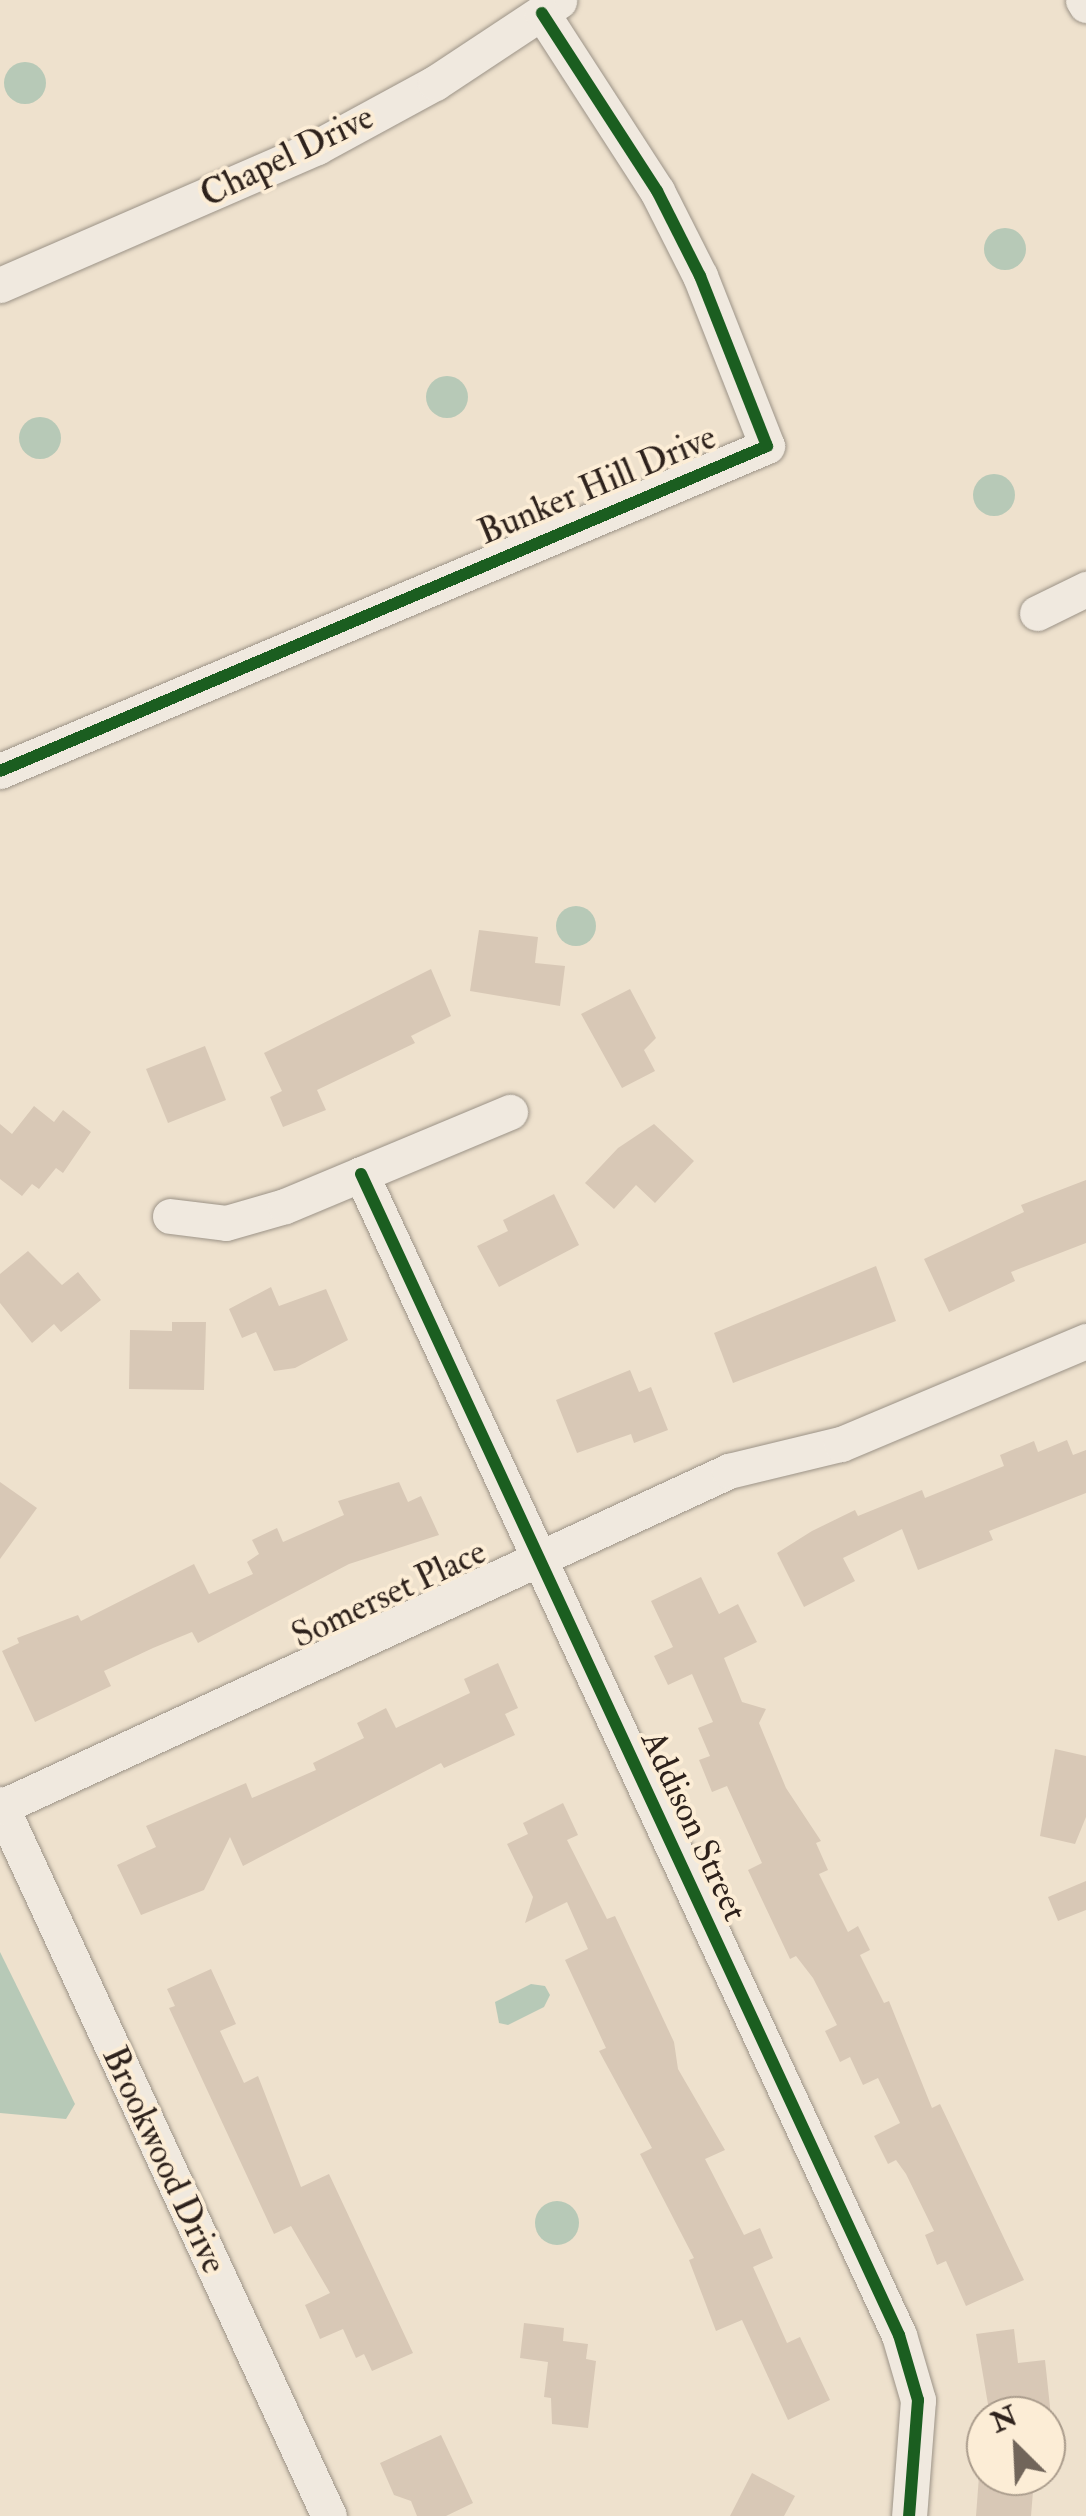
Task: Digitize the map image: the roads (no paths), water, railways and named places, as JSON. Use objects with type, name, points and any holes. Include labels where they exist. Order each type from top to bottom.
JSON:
[{"type":"street","name":"Chapel Drive","points":[[0,285],[316,147],[435,83],[551,6]]},
{"type":"street","name":"Bunker Hill Drive","points":[[0,772],[768,446],[700,276],[657,191],[551,6]]},
{"type":"street","points":[[1037,613],[1086,589]]},
{"type":"street","points":[[170,1216],[226,1222],[360,1174],[510,1112]]},
{"type":"street","name":"Addison Street","points":[[360,1174],[899,2335],[918,2400],[909,2516]]},
{"type":"street","name":"Somerset Place","points":[[1,1806],[728,1471],[841,1444],[1086,1341]]},
{"type":"street","name":"Brookwood Drive","points":[[1,1806],[329,2516]]}]
